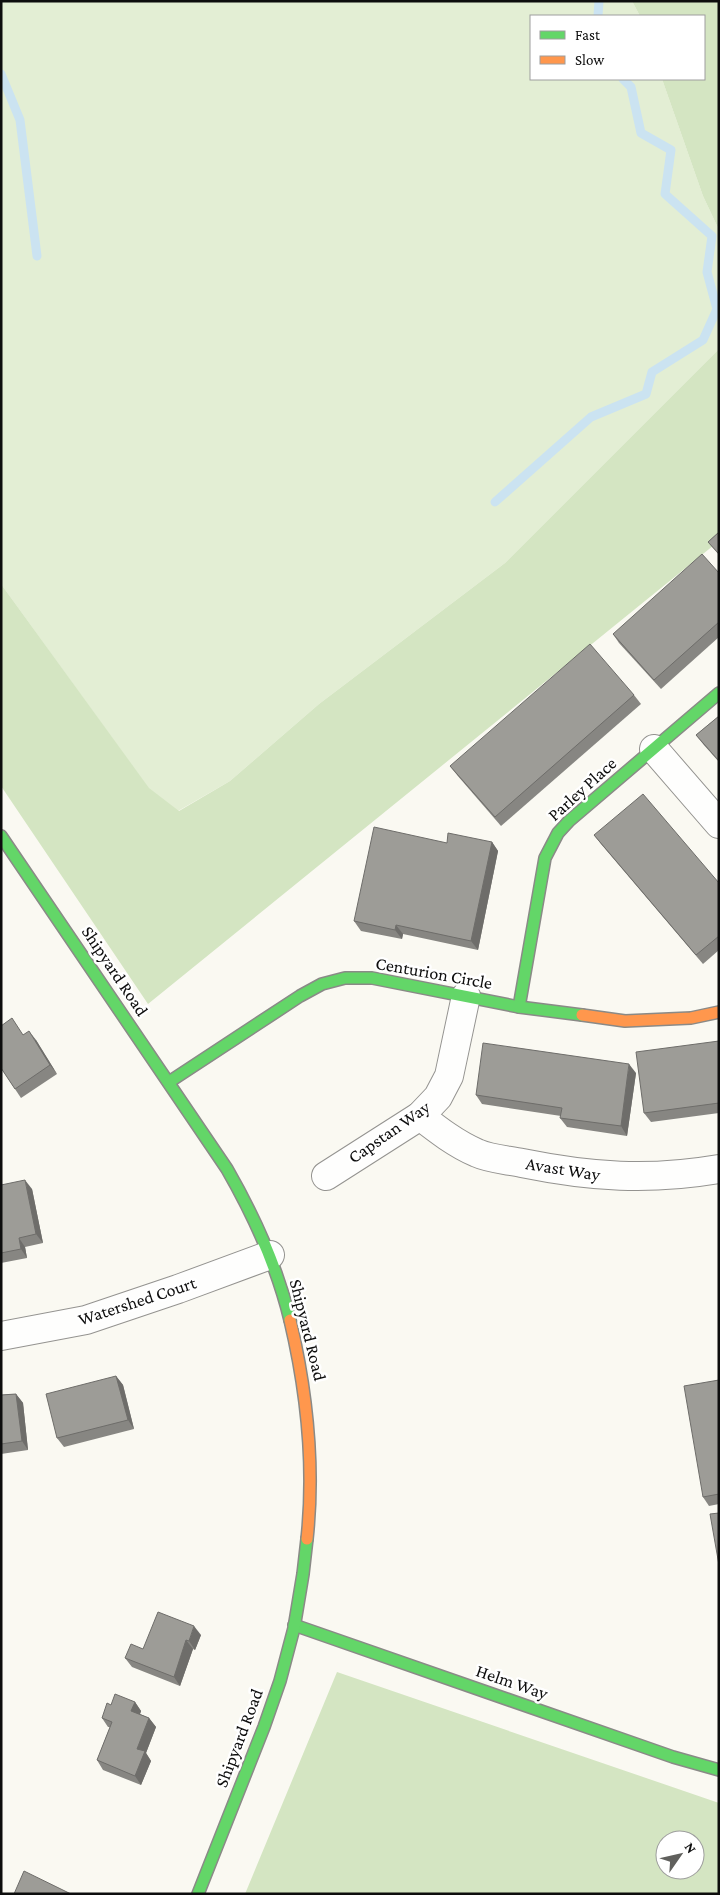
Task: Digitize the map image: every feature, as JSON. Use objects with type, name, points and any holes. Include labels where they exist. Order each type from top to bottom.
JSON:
[{"type":"street","name":"Parley Place","points":[[519,1007],[545,858],[558,832],[719,693]]},
{"type":"street","points":[[654,749],[719,824]]},
{"type":"street","name":"Shipyard Road","points":[[1,836],[170,1082],[227,1169],[251,1212],[270,1255],[299,1357],[308,1417],[311,1459],[309,1525],[294,1625],[279,1682],[263,1730],[198,1894]]},
{"type":"street","name":"Centurion Circle","points":[[170,1082],[300,996],[322,984],[345,978],[372,978],[519,1007],[625,1021],[691,1018],[719,1012]]},
{"type":"street","name":"Capstan Way","points":[[326,1176],[420,1116],[438,1097],[448,1076],[466,996]]},
{"type":"street","name":"Avast Way","points":[[420,1116],[449,1138],[479,1154],[554,1170],[598,1176],[640,1177],[719,1169]]},
{"type":"street","name":"Watershed Court","points":[[1,1336],[86,1320],[270,1255]]},
{"type":"street","name":"Helm Way","points":[[294,1625],[673,1757],[719,1770]]},
{"type":"green space","points":[[1,1],[632,1],[639,15],[530,15],[530,80],[662,80],[703,196],[719,230],[719,349],[505,563],[319,704],[230,781],[178,811],[149,789],[1,584]]},
{"type":"green space","points":[[632,1],[719,1],[719,230],[703,196],[662,80],[705,80],[705,15],[639,15]]},
{"type":"green space","points":[[719,349],[719,541],[148,1004],[1,786],[1,584],[149,788],[179,811],[230,781],[319,704],[505,563]]},
{"type":"green space","points":[[337,1672],[719,1803],[719,1894],[245,1894]]},
{"type":"building","points":[[719,532],[719,554],[708,542]]},
{"type":"building","points":[[702,554],[719,573],[719,622],[654,680],[613,634]]},
{"type":"building","points":[[590,644],[634,695],[495,817],[450,766]]},
{"type":"building","points":[[719,716],[719,761],[696,735]]},
{"type":"building","points":[[643,794],[719,883],[719,936],[696,955],[594,835]]},
{"type":"building","points":[[374,827],[447,843],[448,833],[492,842],[471,941],[396,925],[395,930],[354,921]]},
{"type":"building","points":[[12,1018],[23,1035],[29,1031],[50,1065],[15,1089],[1,1068],[1,1026]]},
{"type":"building","points":[[719,1041],[719,1103],[644,1113],[636,1052]]},
{"type":"building","points":[[483,1043],[629,1064],[621,1126],[560,1118],[562,1108],[476,1095]]},
{"type":"building","points":[[25,1180],[36,1234],[19,1238],[21,1249],[1,1253],[1,1185]]},
{"type":"building","points":[[116,1376],[128,1420],[57,1438],[46,1394]]},
{"type":"building","points":[[719,1380],[719,1494],[703,1497],[684,1386]]},
{"type":"building","points":[[16,1394],[22,1441],[1,1444],[1,1395]]},
{"type":"building","points":[[719,1513],[719,1565],[710,1514]]},
{"type":"building","points":[[158,1612],[194,1626],[189,1641],[186,1640],[174,1677],[125,1658],[131,1644],[143,1649]]},
{"type":"building","points":[[115,1694],[135,1702],[131,1711],[149,1718],[137,1749],[145,1751],[135,1776],[97,1760],[112,1722],[102,1718],[107,1703],[111,1705]]},
{"type":"building","points":[[24,1871],[71,1894],[14,1894]]},
{"type":"waterway","points":[[598,15],[599,1]]},
{"type":"waterway","points":[[1,74],[20,120],[37,256]]},
{"type":"waterway","points":[[495,502],[591,417],[646,394],[652,372],[703,340],[717,309],[707,272],[712,236],[665,194],[671,150],[641,133],[631,87],[624,80]]},
{"type":"traffic: fast","points":[[519,1007],[545,858],[558,833],[569,821],[719,693]]},
{"type":"traffic: fast","points":[[1,836],[227,1169],[264,1242],[285,1300],[290,1320]]},
{"type":"traffic: fast","points":[[169,1082],[300,996],[322,984],[345,978],[372,978],[519,1007],[582,1015]]},
{"type":"traffic: fast","points":[[198,1894],[264,1727],[280,1681],[294,1628],[307,1539]]},
{"type":"traffic: fast","points":[[294,1625],[673,1757],[719,1770]]},
{"type":"traffic: slow","points":[[582,1015],[625,1021],[691,1018],[719,1012]]},
{"type":"traffic: slow","points":[[290,1320],[301,1374],[308,1429],[310,1484],[307,1539]]}]
